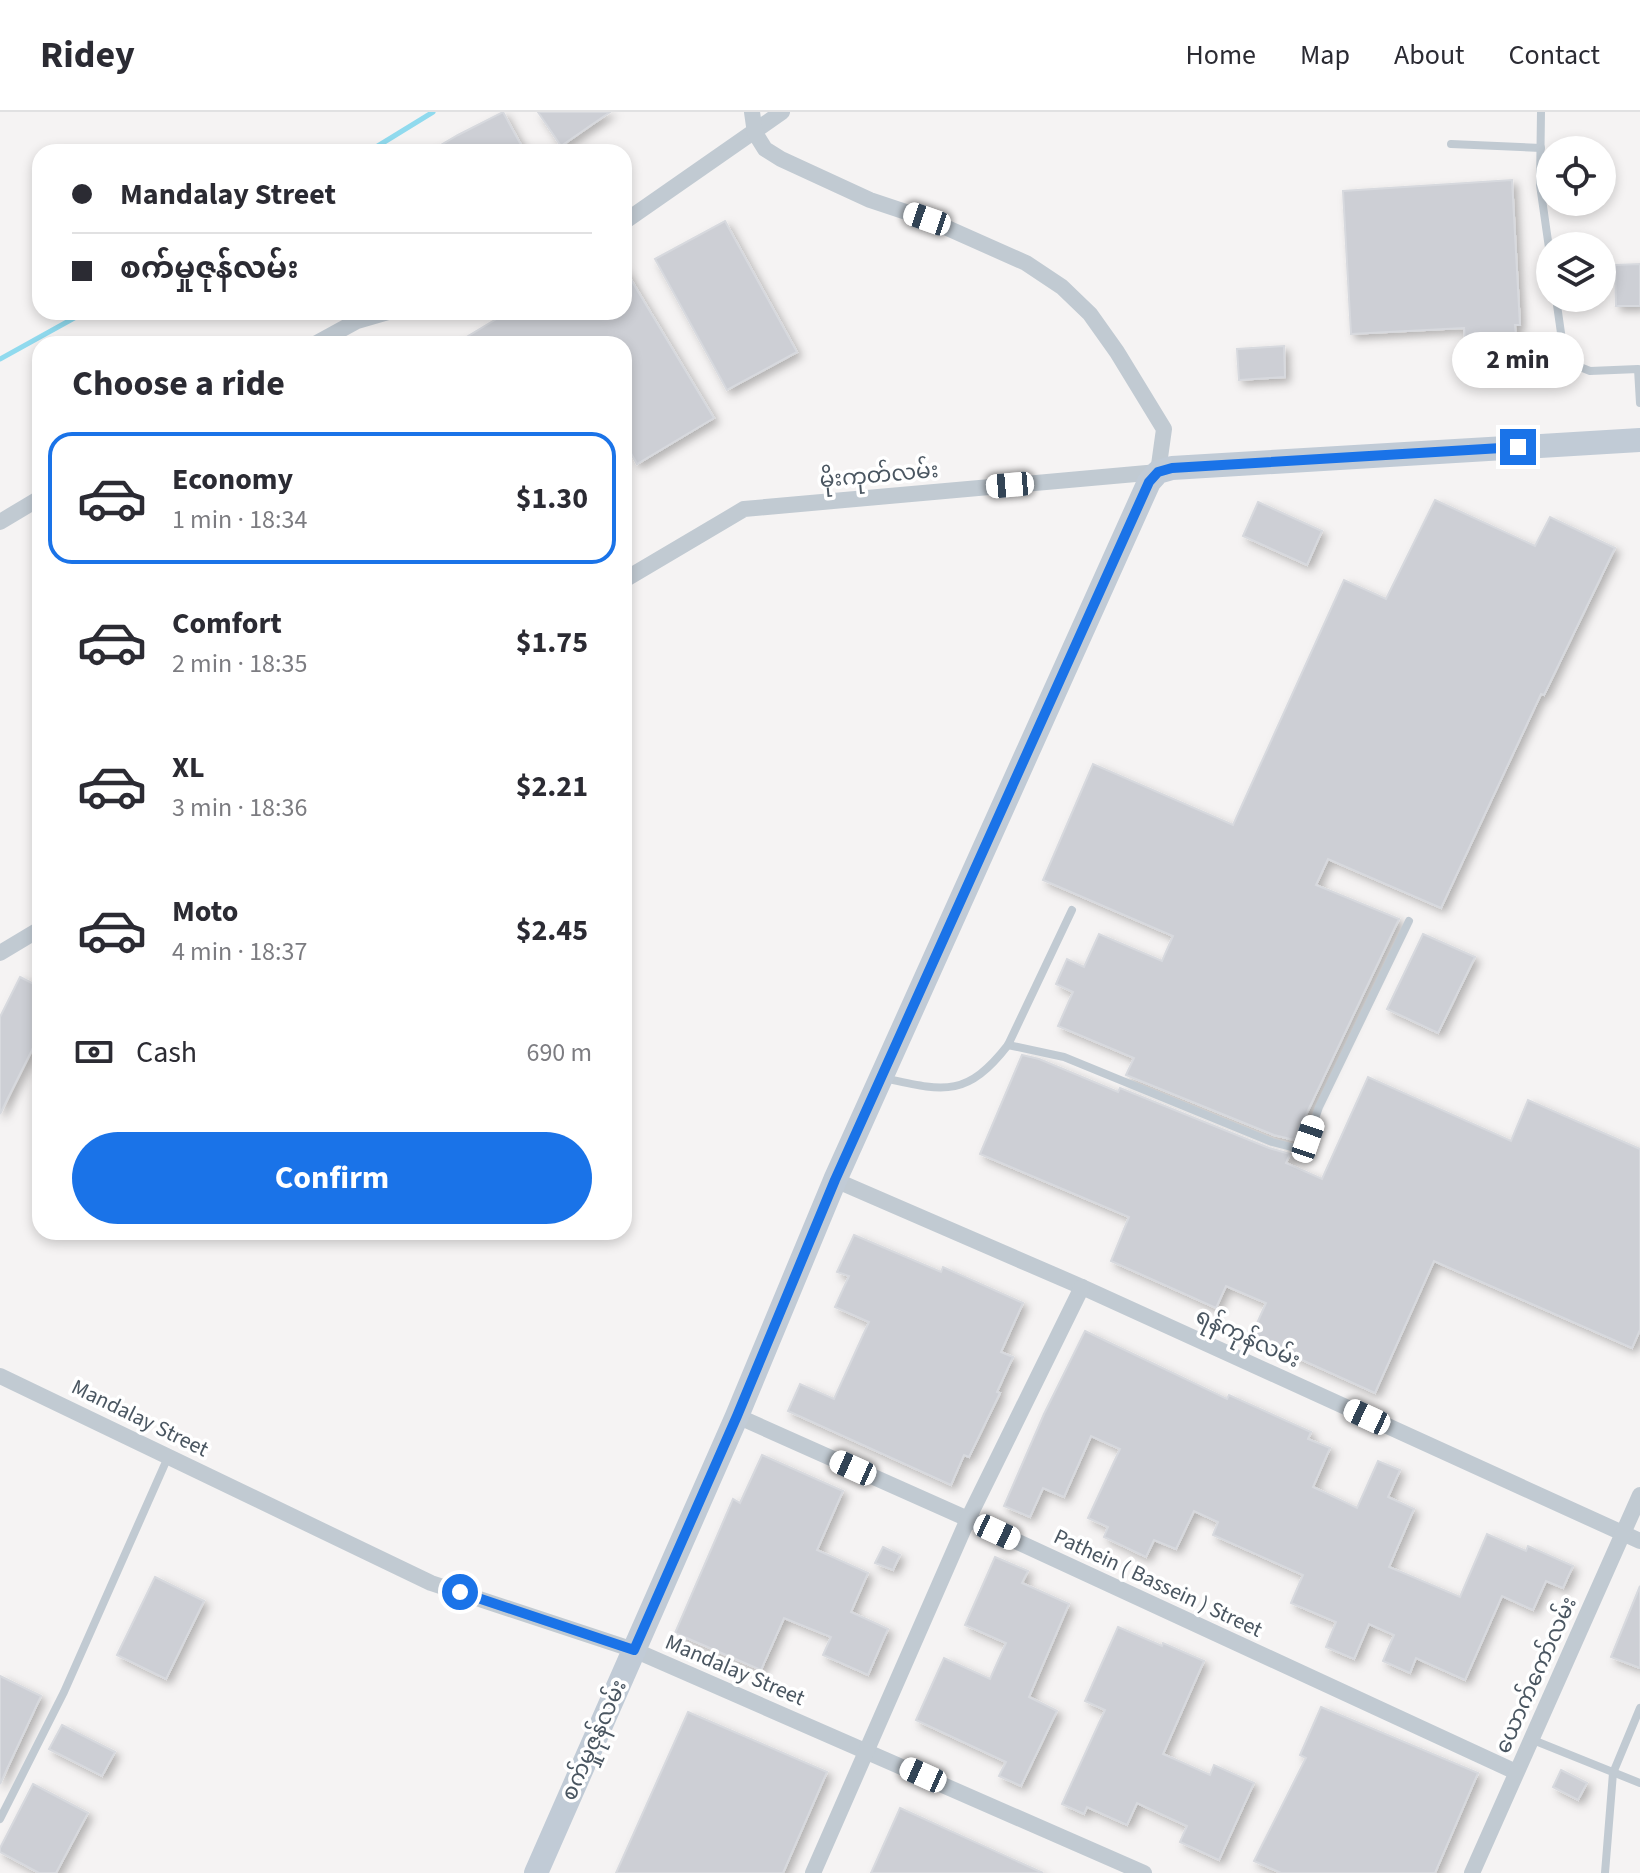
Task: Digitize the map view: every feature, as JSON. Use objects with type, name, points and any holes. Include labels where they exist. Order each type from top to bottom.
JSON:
[{"type":"street","points":[[752,112],[755,133],[765,149],[814,176],[870,200],[927,219],[1026,263],[1062,287],[1090,314],[1164,429],[1158,472],[1172,468],[1640,440]]},
{"type":"street","points":[[632,217],[782,112]]},
{"type":"street","points":[[330,336],[360,320]]},
{"type":"street","name":"မိုးကုတ်လမ်း","points":[[632,575],[744,509],[1158,472]]},
{"type":"street","name":"စက်မှုဇုန်လမ်း","points":[[536,1873],[737,1416],[835,1180],[1141,496],[1158,472]]},
{"type":"street","points":[[0,522],[32,503]]},
{"type":"street","points":[[0,953],[32,934]]},
{"type":"street","name":"ရန်ကုန်လမ်း","points":[[835,1180],[1082,1287],[1640,1541]]},
{"type":"street","points":[[813,1873],[968,1519],[1082,1287]]},
{"type":"street","name":"Mandalay Street","points":[[0,1376],[431,1583],[634,1650],[1144,1873]]},
{"type":"street","name":"Pathein ( Bassein ) Street","points":[[737,1416],[1516,1772]]},
{"type":"street","name":"ယောက်ကော်လမ်း","points":[[1472,1873],[1640,1495]]},
{"type":"lane","points":[[1541,112],[1541,136]]},
{"type":"lane","points":[[1451,144],[1536,148]]},
{"type":"lane","points":[[1558,312],[1565,361],[1590,371],[1639,369],[1640,403]]},
{"type":"lane","points":[[881,1078],[935,1089],[963,1085],[996,1060],[1008,1045],[1072,910]]},
{"type":"lane","points":[[1008,1045],[1064,1057],[1272,1142],[1295,1148],[1308,1139],[1319,1107],[1409,921]]},
{"type":"lane","points":[[0,1819],[64,1692],[168,1456]]},
{"type":"lane","points":[[1605,1873],[1613,1773],[1640,1708]]},
{"type":"lane","points":[[1533,1740],[1640,1783]]},
{"type":"building","points":[[503,112],[521,144],[443,144]]},
{"type":"building","points":[[538,112],[610,112],[564,144],[560,144]]},
{"type":"building","points":[[1512,180],[1520,325],[1515,325],[1518,361],[1467,365],[1464,328],[1351,334],[1343,191]]},
{"type":"building","points":[[725,221],[797,352],[727,390],[655,259]]},
{"type":"building","points":[[1640,264],[1640,306],[1616,306],[1616,265]]},
{"type":"building","points":[[632,281],[714,418],[637,464],[632,455],[632,336],[468,336],[495,320],[632,320]]},
{"type":"building","points":[[1284,346],[1285,377],[1239,380],[1237,349]]},
{"type":"building","points":[[1435,500],[1535,546],[1550,517],[1615,548],[1544,695],[1541,694],[1441,908],[1328,859],[1316,885],[1399,919],[1294,1140],[1274,1135],[1126,1075],[1134,1058],[1058,1026],[1073,992],[1056,984],[1067,959],[1084,967],[1099,934],[1162,961],[1173,936],[1043,880],[1093,764],[1233,825],[1344,580],[1386,599]]},
{"type":"building","points":[[1258,502],[1322,531],[1307,565],[1243,536]]},
{"type":"building","points":[[1423,934],[1475,957],[1438,1033],[1387,1009]]},
{"type":"building","points":[[20,977],[32,983],[32,1050],[0,1114],[0,1017]]},
{"type":"building","points":[[1022,1055],[1118,1092],[1120,1088],[1290,1154],[1286,1163],[1322,1179],[1368,1077],[1511,1141],[1528,1100],[1640,1149],[1640,1330],[1632,1348],[1434,1261],[1375,1393],[1251,1337],[1266,1303],[1226,1286],[1216,1308],[1111,1261],[1129,1217],[980,1154]]},
{"type":"building","points":[[854,1235],[941,1272],[943,1267],[1023,1303],[1001,1352],[1013,1357],[997,1392],[1000,1393],[969,1457],[964,1455],[951,1485],[788,1411],[800,1384],[834,1399],[869,1322],[835,1307],[849,1276],[837,1272]]},
{"type":"building","points":[[1085,1331],[1227,1399],[1229,1395],[1311,1432],[1308,1439],[1330,1448],[1313,1487],[1357,1508],[1378,1461],[1400,1470],[1388,1497],[1414,1509],[1389,1567],[1460,1597],[1487,1534],[1526,1551],[1528,1546],[1573,1566],[1563,1588],[1546,1581],[1533,1610],[1502,1596],[1465,1680],[1416,1658],[1410,1673],[1383,1661],[1394,1635],[1369,1624],[1354,1659],[1326,1647],[1336,1622],[1291,1603],[1303,1575],[1213,1535],[1218,1522],[1194,1511],[1176,1549],[1154,1540],[1146,1557],[1104,1537],[1108,1527],[1088,1518],[1120,1449],[1091,1436],[1064,1497],[1043,1488],[1030,1517],[1004,1506]]},
{"type":"building","points":[[762,1455],[843,1491],[817,1550],[868,1573],[851,1612],[888,1629],[868,1675],[823,1655],[831,1637],[784,1618],[761,1670],[675,1633],[733,1499],[740,1503]]},
{"type":"building","points":[[883,1547],[900,1555],[893,1570],[875,1563]]},
{"type":"building","points":[[995,1557],[1028,1571],[1022,1583],[1069,1604],[1029,1697],[1057,1711],[1021,1786],[999,1776],[1006,1762],[916,1720],[944,1658],[990,1679],[1006,1643],[965,1625]]},
{"type":"building","points":[[155,1577],[204,1601],[166,1679],[117,1655]]},
{"type":"building","points":[[1640,1586],[1640,1668],[1611,1657]]},
{"type":"building","points":[[1118,1627],[1204,1661],[1163,1754],[1210,1775],[1214,1765],[1254,1783],[1219,1860],[1180,1842],[1187,1826],[1137,1803],[1127,1825],[1087,1807],[1084,1814],[1062,1804],[1105,1710],[1085,1701]]},
{"type":"building","points":[[0,1676],[41,1696],[0,1784]]},
{"type":"building","points":[[1321,1707],[1478,1773],[1435,1873],[1281,1873],[1254,1861],[1306,1758],[1300,1755]]},
{"type":"building","points":[[688,1712],[827,1772],[783,1873],[616,1873]]},
{"type":"building","points":[[62,1725],[115,1752],[102,1776],[49,1749]]},
{"type":"building","points":[[1561,1770],[1587,1783],[1578,1800],[1553,1787]]},
{"type":"building","points":[[33,1784],[88,1813],[56,1873],[39,1873],[0,1852]]},
{"type":"building","points":[[900,1808],[1043,1873],[871,1873]]},
{"type":"waterway","points":[[381,144],[433,112]]},
{"type":"waterway","points":[[42,336],[71,320]]},
{"type":"waterway","points":[[0,359],[32,341]]},
{"type":"route","points":[[460,1592],[634,1650],[737,1416],[835,1180],[1141,496],[1158,472],[1172,468],[1518,447]]}]
